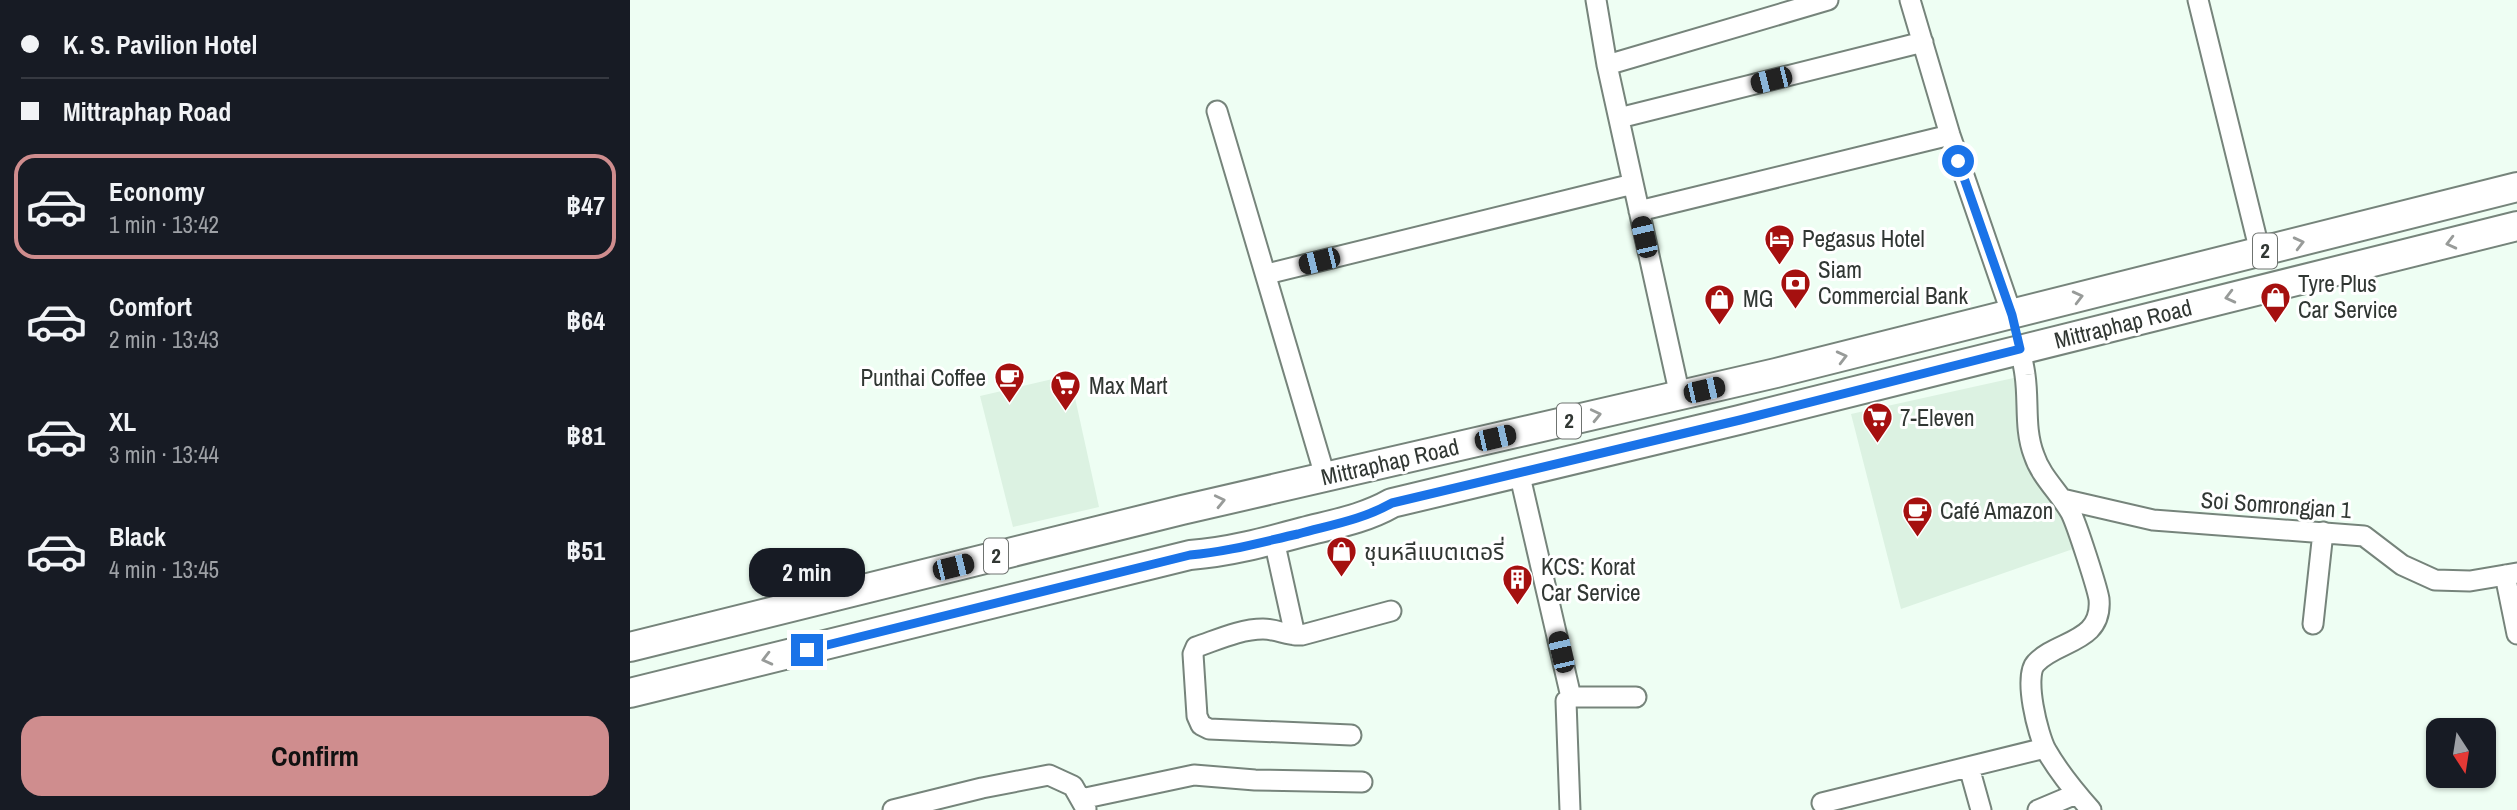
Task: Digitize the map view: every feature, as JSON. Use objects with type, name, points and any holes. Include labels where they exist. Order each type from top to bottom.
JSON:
[{"type":"highway","name":"Mittraphap Road","points":[[630,646],[1182,510],[1680,396],[2517,187]]},
{"type":"highway","name":"Mittraphap Road","points":[[630,693],[1190,555],[1219,553],[1274,540],[1370,515],[1392,503],[2517,226]]},
{"type":"highway","points":[[2012,315],[2020,349]]},
{"type":"highway","points":[[630,665],[1018,568],[1182,510]]},
{"type":"street","points":[[1596,0],[1607,65],[1680,396]]},
{"type":"street","points":[[1607,65],[1828,0]]},
{"type":"street","points":[[1910,0],[1950,135],[2012,315]]},
{"type":"street","points":[[2198,0],[2260,252]]},
{"type":"street","points":[[1619,118],[1923,42]]},
{"type":"street","points":[[1217,111],[1222,136],[1266,274],[1325,477]]},
{"type":"street","points":[[1639,211],[1950,135]]},
{"type":"street","points":[[1266,274],[1633,184]]},
{"type":"street","points":[[2020,349],[2025,376],[2028,431],[2034,455],[2042,472],[2072,515],[2099,599],[2092,628],[2080,638],[2036,662],[2030,671],[2032,701],[2045,748],[2091,810]]},
{"type":"street","points":[[1519,472],[1572,697]]},
{"type":"street","name":"Soi Somrongjan 1","points":[[2062,499],[2153,520],[2364,536],[2402,565],[2435,580],[2470,581],[2511,574]]},
{"type":"street","points":[[2313,624],[2323,532]]},
{"type":"street","points":[[1274,540],[1295,635]]},
{"type":"street","points":[[2511,574],[2517,634]]},
{"type":"street","points":[[1352,735],[1209,729],[1198,722],[1192,662],[1196,647],[1262,629],[1295,635],[1391,611]]},
{"type":"street","points":[[1570,810],[1566,701],[1572,697],[1636,697]]},
{"type":"street","points":[[1822,803],[2045,748]]},
{"type":"street","points":[[1969,767],[1981,810]]},
{"type":"street","points":[[893,810],[1049,775],[1073,786],[1084,805],[1194,775],[1255,780],[1362,782]]},
{"type":"street","points":[[2038,810],[2076,793]]},
{"type":"shaded area","points":[[1070,375],[1099,507],[1013,527],[980,396]]},
{"type":"shaded area","points":[[2018,377],[2051,491],[2073,549],[1901,609],[1851,414]]},
{"type":"place","name":"Pegasus Hotel","points":[[1779,266]]},
{"type":"place","name":"Siam Commercial Bank","points":[[1795,310]]},
{"type":"place","name":"Tyre Plus Car Service","points":[[2275,324]]},
{"type":"place","name":"MG","points":[[1720,326]]},
{"type":"place","name":"Punthai Coffee","points":[[1009,405]]},
{"type":"place","name":"Max Mart","points":[[1066,413]]},
{"type":"place","name":"7-Eleven","points":[[1877,445]]},
{"type":"place","name":"Café Amazon","points":[[1917,538]]},
{"type":"place","name":"ชุนหลีแบตเตอรี่","points":[[1341,579]]},
{"type":"place","name":"KCS: Korat Car Service","points":[[1518,607]]},
{"type":"route","points":[[807,650],[1190,555],[1219,553],[1274,540],[1370,515],[1392,503],[1740,420],[2020,349],[2012,315],[1958,161]]}]
